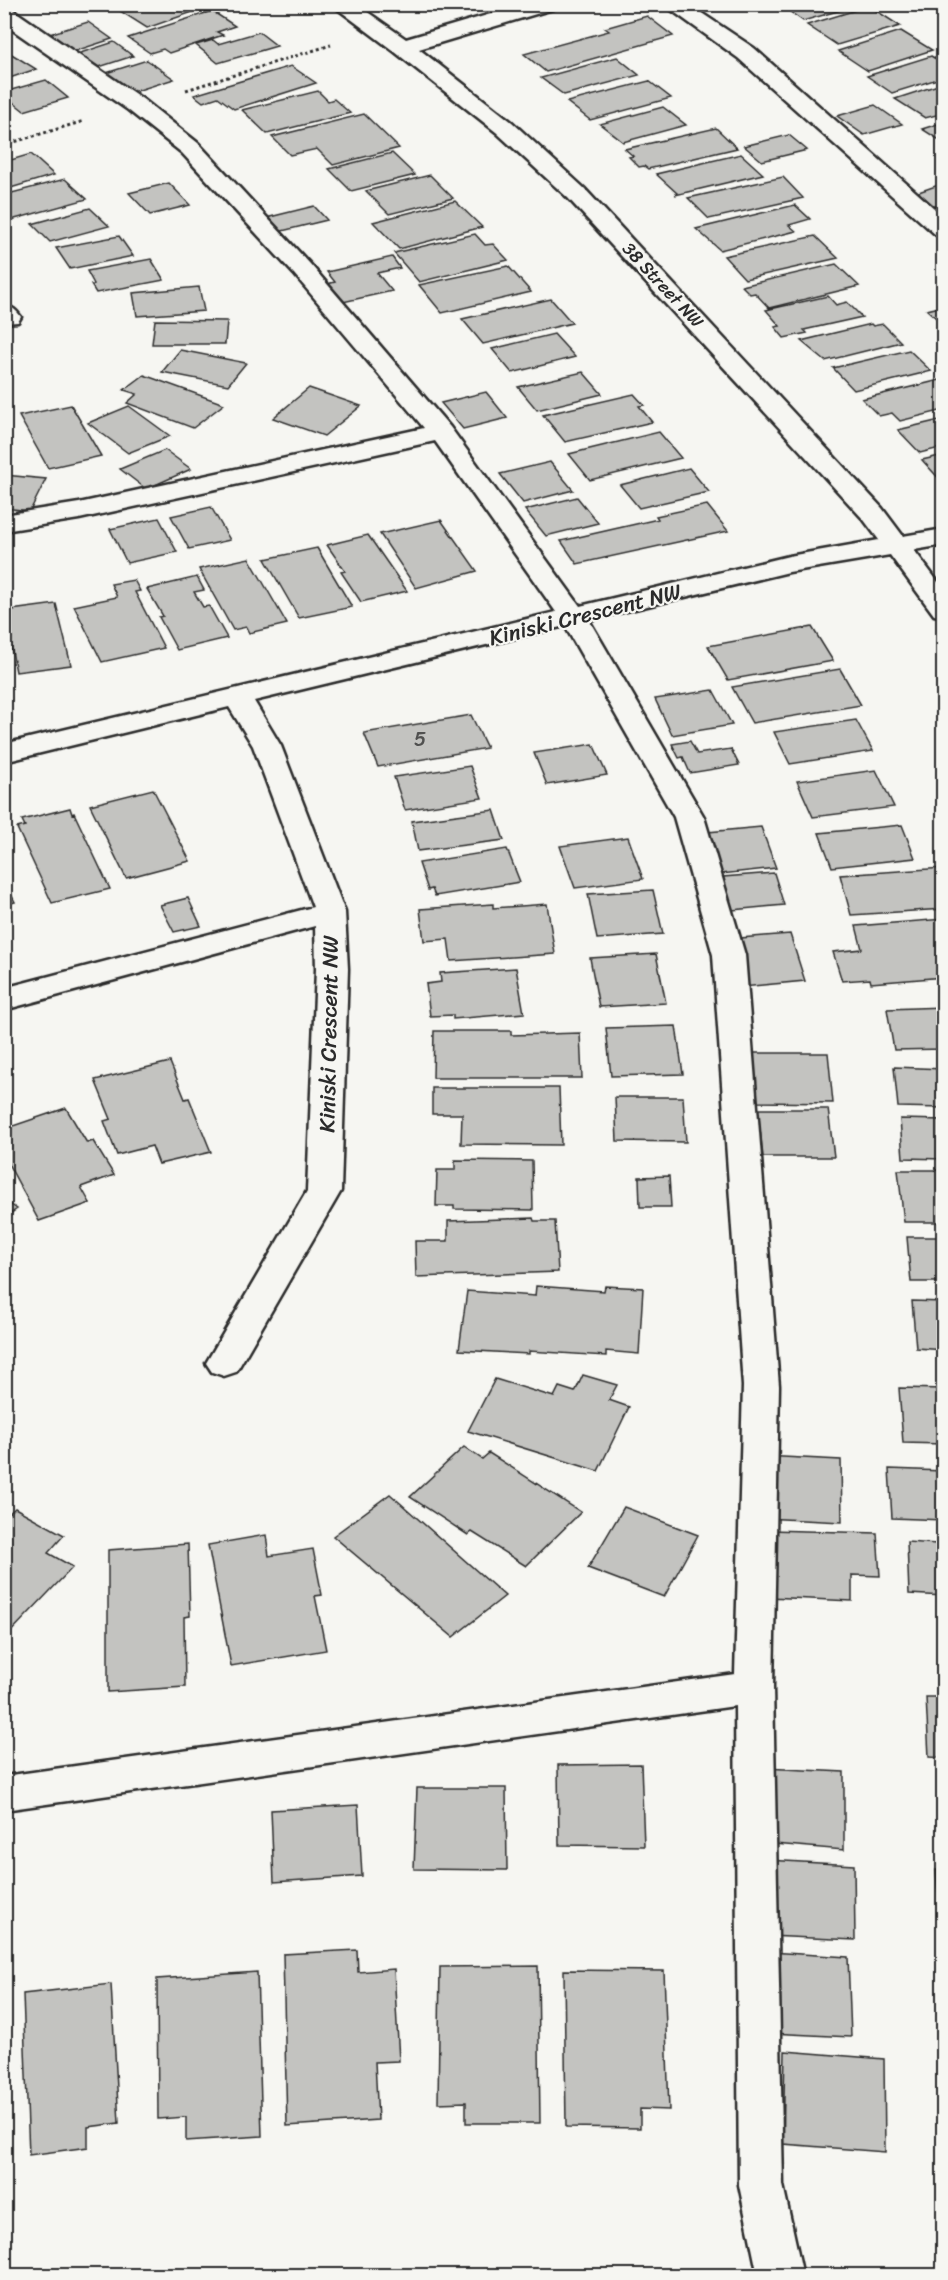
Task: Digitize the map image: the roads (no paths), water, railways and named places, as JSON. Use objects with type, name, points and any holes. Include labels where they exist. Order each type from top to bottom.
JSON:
[{"type":"street","name":"38 Street NW","points":[[342,4],[403,47],[504,127],[576,193],[844,481],[897,545],[944,609]]},
{"type":"street","points":[[403,47],[549,4]]},
{"type":"street","points":[[673,4],[746,53],[944,230]]},
{"type":"street","points":[[4,14],[136,105],[190,148],[303,269],[441,432],[573,616],[689,817],[729,955],[761,1386],[754,1687],[760,2185],[781,2276]]},
{"type":"street","points":[[4,523],[79,511],[441,432]]},
{"type":"street","name":"Kiniski Crescent NW","points":[[4,753],[789,564],[944,537]]},
{"type":"street","name":"Kiniski Crescent NW","points":[[224,1363],[324,1191],[332,969],[330,912],[267,746],[238,698]]},
{"type":"street","points":[[4,999],[330,912]]},
{"type":"street","points":[[4,1793],[754,1687]]}]
